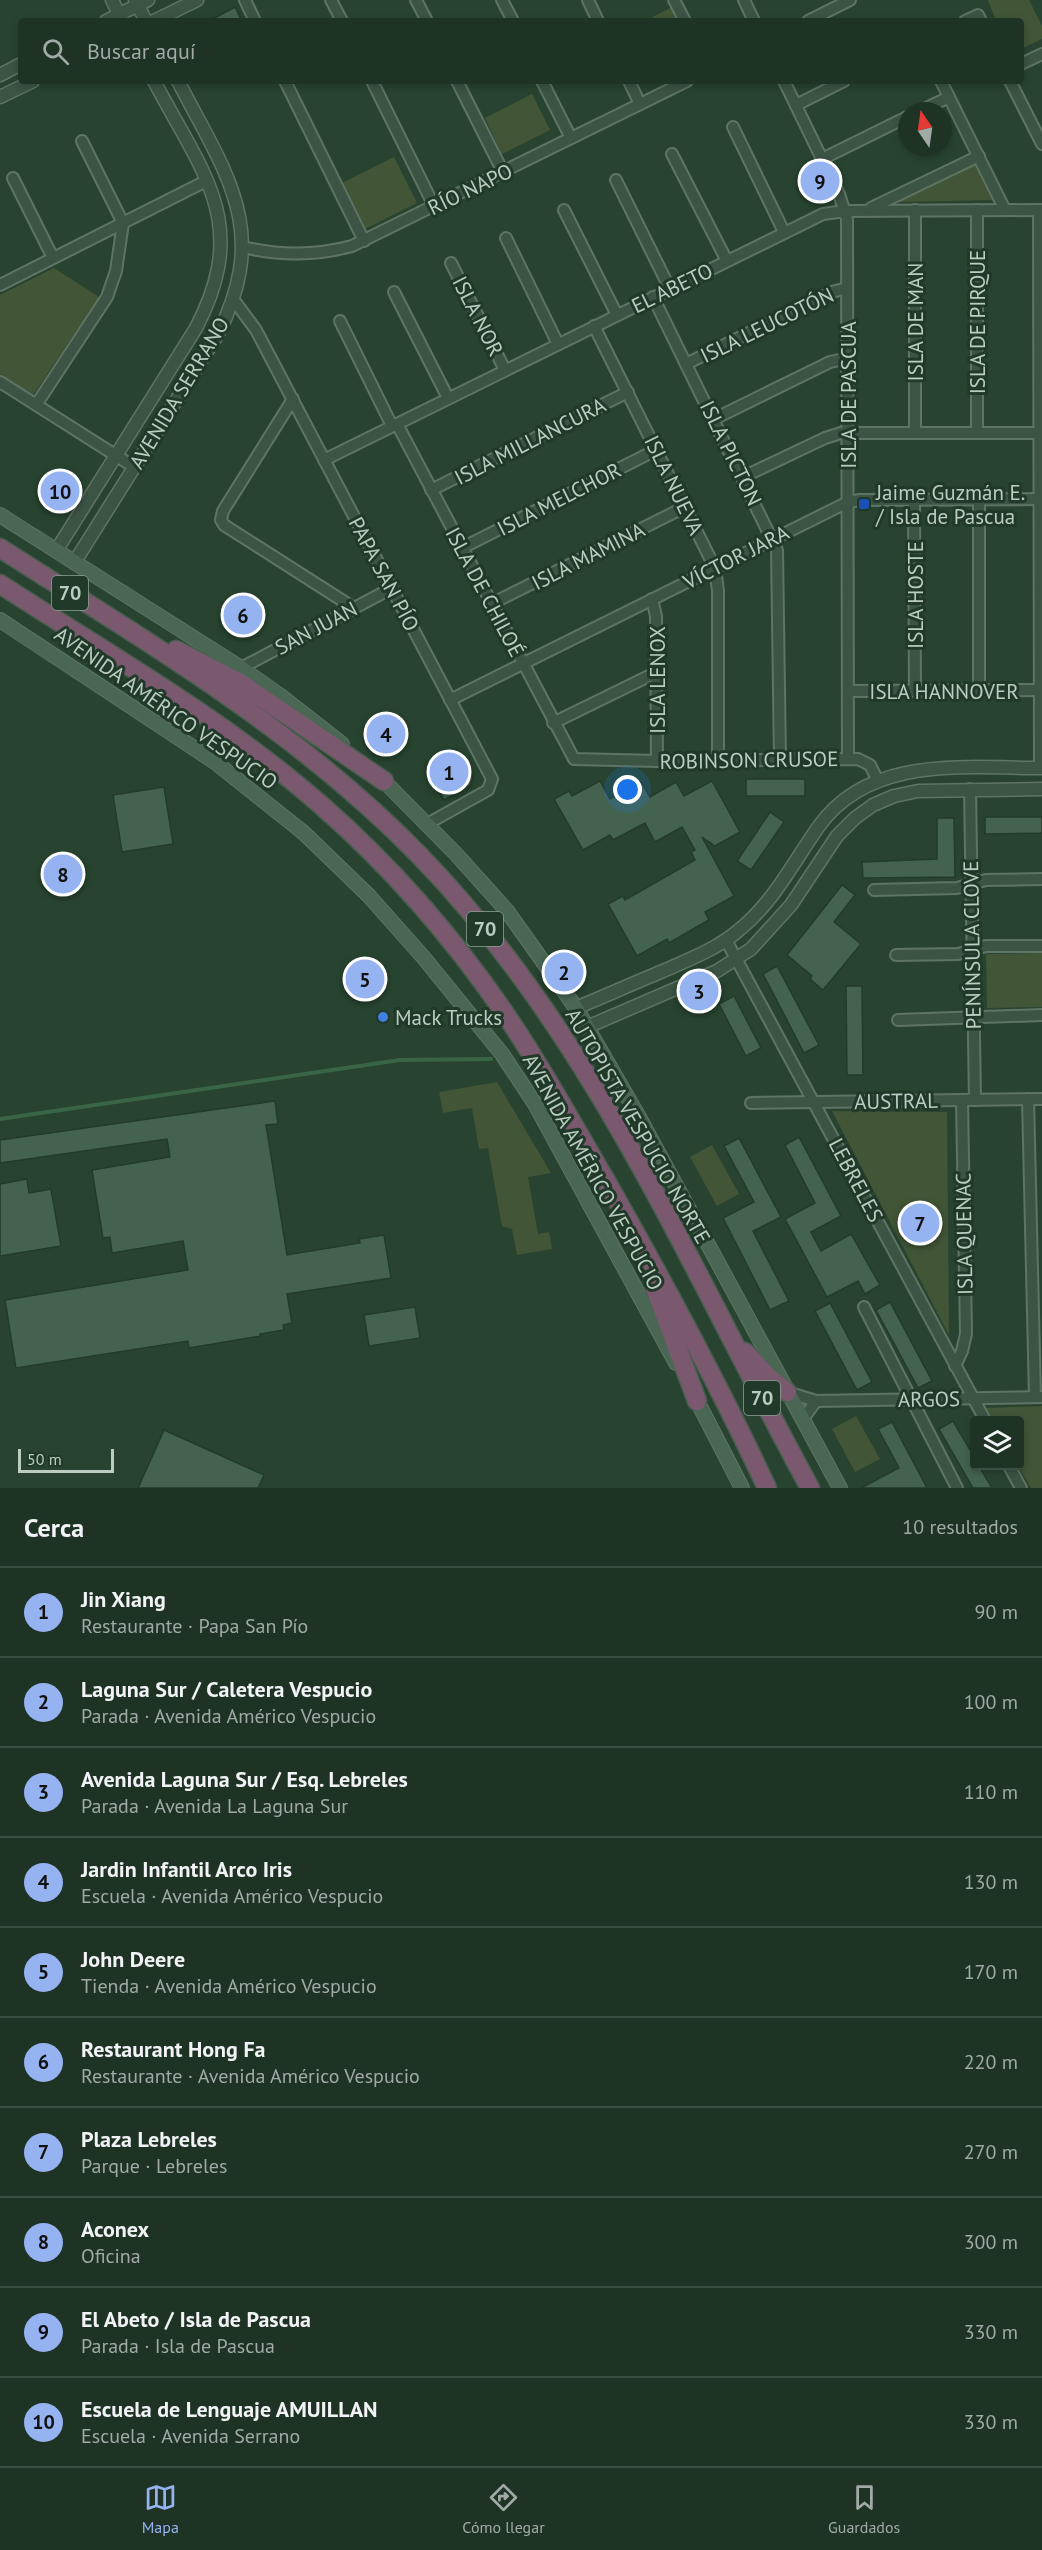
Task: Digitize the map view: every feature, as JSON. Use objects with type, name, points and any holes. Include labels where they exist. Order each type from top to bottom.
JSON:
[{"type":"highway","name":"AUTOPISTA VESPUCIO NORTE","points":[[0,549],[140,637],[256,714],[328,770],[406,842],[473,914],[527,983],[573,1050],[651,1186],[810,1488]]},
{"type":"highway","name":"70","points":[[0,584],[225,729],[293,781],[375,855],[429,913],[495,998],[540,1070],[637,1236],[720,1388],[767,1488]]},
{"type":"highway","points":[[140,637],[182,652],[221,672],[384,781]]},
{"type":"highway","points":[[637,1236],[697,1401]]},
{"type":"highway","points":[[719,1316],[756,1364],[788,1392]]},
{"type":"main road","points":[[0,515],[241,668],[310,717],[384,781],[507,911],[587,1027],[640,1119],[840,1488]]},
{"type":"main road","name":"AVENIDA AMÉRICO VESPUCIO","points":[[0,620],[241,781],[316,844],[388,916],[502,1054],[535,1104],[742,1488]]},
{"type":"street","points":[[112,0],[121,18],[140,2],[145,18]]},
{"type":"street","points":[[160,18],[197,0]]},
{"type":"street","points":[[245,0],[254,18]]},
{"type":"street","points":[[331,0],[340,18]]},
{"type":"street","points":[[416,0],[425,18]]},
{"type":"street","points":[[502,0],[511,18]]},
{"type":"street","points":[[588,0],[597,18]]},
{"type":"street","points":[[674,0],[683,18]]},
{"type":"street","points":[[744,0],[753,18]]},
{"type":"street","points":[[813,18],[836,3],[850,0]]},
{"type":"street","points":[[1024,63],[1042,54]]},
{"type":"street","points":[[0,75],[18,66]]},
{"type":"street","points":[[0,98],[27,84]]},
{"type":"street","name":"AVENIDA SERRANO","points":[[56,551],[196,328],[216,283],[221,257],[221,230],[216,203],[156,84]]},
{"type":"street","name":"AVENIDA SERRANO","points":[[74,563],[218,334],[238,282],[243,247],[239,208],[230,182],[180,84]]},
{"type":"street","points":[[286,84],[364,241]]},
{"type":"street","points":[[373,84],[434,206]]},
{"type":"street","points":[[459,84],[503,172]]},
{"type":"street","points":[[544,84],[571,138]]},
{"type":"street","points":[[630,84],[640,104]]},
{"type":"street","name":"RÍO NAPO","points":[[243,247],[265,252],[312,254],[340,249],[364,241],[681,84]]},
{"type":"street","name":"ISLA DE PASCUA","points":[[786,84],[845,211],[848,288],[848,759]]},
{"type":"street","points":[[796,105],[838,84]]},
{"type":"street","points":[[942,84],[1005,210]]},
{"type":"street","points":[[1012,84],[1042,144]]},
{"type":"street","points":[[939,102],[949,97]]},
{"type":"street","points":[[822,159],[898,121]]},
{"type":"street","points":[[732,127],[784,232]]},
{"type":"street","points":[[36,405],[111,289],[123,223],[82,141]]},
{"type":"street","points":[[672,154],[727,261]]},
{"type":"street","points":[[866,211],[979,156]]},
{"type":"street","points":[[13,178],[53,258]]},
{"type":"street","points":[[616,180],[669,289]]},
{"type":"street","points":[[0,285],[206,181]]},
{"type":"street","points":[[564,210],[617,315]]},
{"type":"street","name":"ISLA DE MAN","points":[[915,210],[915,433]]},
{"type":"street","name":"ISLA DE PIRQUE","points":[[977,210],[977,433]]},
{"type":"street","points":[[576,1008],[698,956],[726,940],[761,909],[828,814],[852,793],[878,779],[930,769],[1041,768],[1041,210]]},
{"type":"street","name":"EL ABETO","points":[[324,460],[823,214],[845,211],[1041,210]]},
{"type":"street","points":[[506,238],[558,344]]},
{"type":"street","name":"ISLA NOR","points":[[451,263],[505,370]]},
{"type":"street","name":"ISLA LEUCOTÓN","points":[[686,364],[832,292],[848,288]]},
{"type":"street","points":[[394,292],[448,398]]},
{"type":"street","name":"ISLA PICTON","points":[[653,297],[773,539],[779,561],[780,760]]},
{"type":"street","name":"PAPA SAN PÍO","points":[[233,299],[256,330],[491,777],[488,790],[427,824]]},
{"type":"street","name":"ISLA DE CHILOÉ","points":[[340,321],[574,759]]},
{"type":"street","name":"ISLA NUEVA","points":[[594,326],[715,568],[718,591],[718,761]]},
{"type":"street","points":[[714,419],[830,362],[848,358]]},
{"type":"street","points":[[0,382],[134,467]]},
{"type":"street","name":"ISLA MILLANCURA","points":[[431,490],[628,392]]},
{"type":"street","points":[[293,399],[223,511],[221,520],[224,525],[354,608]]},
{"type":"street","points":[[743,477],[825,438],[848,433],[1040,433]]},
{"type":"street","name":"ISLA MELCHOR","points":[[462,548],[656,450]]},
{"type":"street","name":"VÍCTOR JARA","points":[[450,700],[848,502],[860,500],[1041,499]]},
{"type":"street","name":"ISLA HOSTE","points":[[914,500],[915,691]]},
{"type":"street","points":[[979,500],[979,691]]},
{"type":"street","name":"ISLA MAMINA","points":[[491,604],[685,507]]},
{"type":"street","name":"SAN JUAN","points":[[241,668],[392,588]]},
{"type":"street","name":"ISLA LENOX","points":[[652,599],[656,611],[657,761]]},
{"type":"street","points":[[553,723],[657,672]]},
{"type":"street","name":"ISLA HANNOVER","points":[[849,691],[1040,690]]},
{"type":"street","name":"ROBINSON CRUSOE","points":[[574,759],[657,761],[848,759],[867,762],[878,779]]},
{"type":"street","name":"PENÍNSULA CLOVE","points":[[970,789],[975,1100]]},
{"type":"street","points":[[587,1027],[708,975],[751,949],[781,918],[837,836],[863,811],[884,800],[906,793],[930,790],[1042,789]]},
{"type":"street","points":[[874,890],[957,888],[986,880],[1042,879]]},
{"type":"street","name":"LEBRELES","points":[[726,940],[983,1416]]},
{"type":"street","points":[[896,955],[958,954],[986,946],[1042,945]]},
{"type":"street","points":[[898,1020],[1042,1015]]},
{"type":"street","points":[[1028,1099],[1038,1397]]},
{"type":"street","name":"AUSTRAL","points":[[751,1103],[1042,1099]]},
{"type":"street","name":"ISLA QUENAC","points":[[955,1366],[962,1352],[966,1334],[962,1100]]},
{"type":"street","points":[[864,1307],[957,1488]]},
{"type":"street","name":"ARGOS","points":[[788,1392],[816,1401],[1038,1397]]},
{"type":"street","points":[[803,1419],[816,1401]]},
{"type":"street","points":[[1011,1470],[1021,1488]]},
{"type":"green space","points":[[988,0],[1029,0],[1042,26],[1042,39],[1024,48],[1024,18],[995,18]]},
{"type":"green space","points":[[672,7],[678,18],[651,18]]},
{"type":"green space","points":[[532,94],[550,130],[502,154],[485,118]]},
{"type":"green space","points":[[394,157],[417,203],[365,229],[342,183]]},
{"type":"green space","points":[[976,162],[995,200],[899,202]]},
{"type":"green space","points":[[54,268],[99,297],[33,395],[0,374],[0,295]]},
{"type":"green space","points":[[1042,953],[1042,1007],[987,1008],[986,954]]},
{"type":"green space","points":[[497,1082],[551,1173],[528,1177],[538,1234],[549,1232],[552,1249],[517,1255],[512,1229],[502,1226],[488,1148],[479,1149],[472,1108],[443,1113],[439,1092]]},
{"type":"green space","points":[[832,1111],[947,1112],[949,1335]]},
{"type":"green space","points":[[712,1145],[739,1194],[717,1206],[690,1157]]},
{"type":"green space","points":[[1042,1406],[1042,1488],[1031,1488],[1020,1470],[1024,1470],[1024,1416],[989,1416],[984,1408]]},
{"type":"green space","points":[[856,1416],[880,1459],[855,1472],[832,1429]]},
{"type":"building","points":[[235,7],[240,18],[215,18]]},
{"type":"building","points":[[238,599],[259,612],[248,630],[227,617]]},
{"type":"building","points":[[457,749],[473,778],[470,786],[444,800],[425,766]]},
{"type":"building","points":[[746,779],[805,779],[805,796],[746,796]]},
{"type":"building","points":[[600,781],[610,799],[641,782],[650,797],[676,782],[684,796],[712,781],[740,832],[715,846],[702,837],[734,896],[705,912],[709,920],[669,943],[667,939],[637,956],[608,904],[623,896],[625,900],[695,860],[691,852],[695,850],[682,827],[655,842],[645,823],[613,840],[610,835],[583,850],[554,799],[569,791],[572,796]]},
{"type":"building","points":[[164,787],[173,844],[122,852],[113,795]]},
{"type":"building","points":[[770,812],[784,822],[751,870],[737,861]]},
{"type":"building","points":[[985,817],[1042,817],[1042,833],[985,834]]},
{"type":"building","points":[[937,818],[954,818],[955,877],[863,878],[862,862],[937,859]]},
{"type":"building","points":[[842,885],[855,895],[834,922],[861,944],[823,990],[810,979],[812,976],[787,955]]},
{"type":"building","points":[[777,966],[819,1045],[804,1053],[763,974]]},
{"type":"building","points":[[846,986],[862,986],[863,1075],[847,1075]]},
{"type":"building","points":[[734,996],[761,1048],[746,1056],[719,1004]]},
{"type":"building","points":[[275,1101],[278,1124],[266,1125],[287,1255],[360,1243],[359,1239],[384,1235],[391,1278],[287,1294],[292,1323],[283,1325],[284,1330],[260,1334],[261,1336],[189,1348],[188,1341],[16,1368],[5,1300],[188,1270],[183,1241],[112,1253],[110,1237],[103,1238],[92,1170],[170,1157],[167,1139],[0,1163],[0,1140]]},
{"type":"building","points":[[799,1137],[841,1216],[811,1232],[821,1251],[851,1234],[880,1285],[865,1294],[858,1281],[827,1297],[785,1219],[815,1203],[785,1145]]},
{"type":"building","points":[[739,1138],[781,1217],[753,1231],[789,1301],[770,1310],[723,1218],[754,1202],[724,1146]]},
{"type":"building","points":[[27,1179],[29,1193],[51,1189],[61,1246],[0,1256],[0,1184]]},
{"type":"building","points":[[890,1302],[932,1381],[918,1388],[876,1310]]},
{"type":"building","points":[[830,1303],[872,1382],[857,1390],[815,1311]]},
{"type":"building","points":[[415,1307],[420,1338],[369,1346],[364,1315]]},
{"type":"building","points":[[953,1421],[970,1450],[970,1470],[981,1470],[992,1488],[973,1488],[939,1429]]},
{"type":"building","points":[[892,1422],[927,1488],[861,1488],[899,1468],[878,1429]]},
{"type":"building","points":[[164,1430],[264,1475],[258,1488],[138,1488]]},
{"type":"waterway","points":[[0,1119],[400,1060],[491,1059]]},
{"type":"place","name":"El Abeto / Isla de Pascua","points":[[820,181]]},
{"type":"place","name":"Escuela de Lenguaje AMUILLAN","points":[[60,491]]},
{"type":"place","name":"Jaime Guzmán E. / Isla de Pascua","points":[[864,504]]},
{"type":"place","name":"Restaurant Hong Fa","points":[[243,615]]},
{"type":"place","name":"Jardin Infantil Arco Iris","points":[[386,734]]},
{"type":"place","name":"Jin Xiang","points":[[449,772]]},
{"type":"place","name":"Aconex","points":[[63,874]]},
{"type":"place","name":"Laguna Sur / Caletera Vespucio","points":[[564,972]]},
{"type":"place","name":"John Deere","points":[[365,979]]},
{"type":"place","name":"Avenida Laguna Sur / Esq. Lebreles","points":[[699,991]]},
{"type":"place","name":"Mack Trucks","points":[[383,1017]]},
{"type":"place","name":"Plaza Lebreles","points":[[920,1223]]}]
